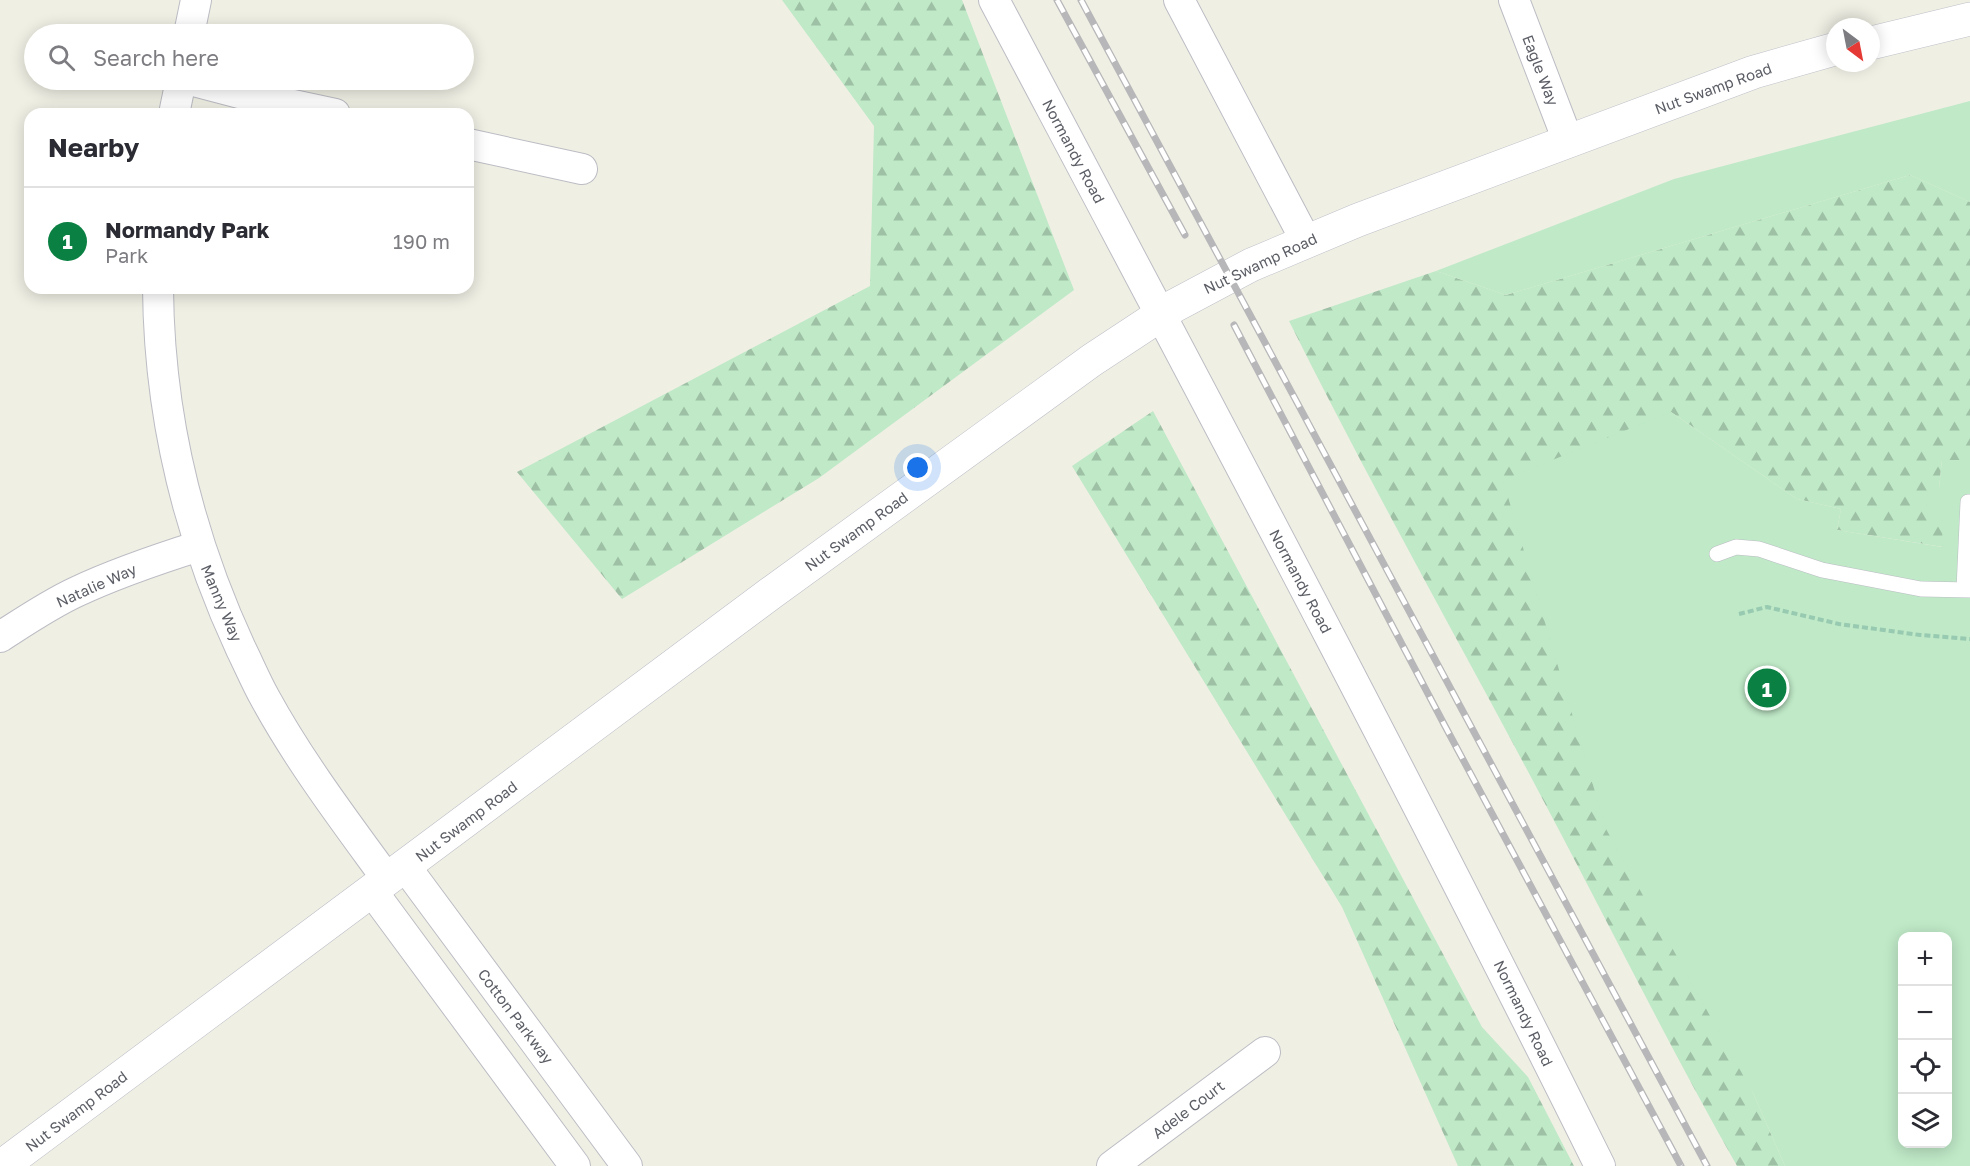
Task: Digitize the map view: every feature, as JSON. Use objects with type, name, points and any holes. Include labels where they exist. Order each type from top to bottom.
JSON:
[{"type":"main road","points":[[1880,41],[1970,19]]},
{"type":"main road","name":"Nut Swamp Road","points":[[2,1166],[771,593],[1092,360],[1161,314],[1229,276],[1306,240],[1754,72],[1826,52]]},
{"type":"street","points":[[191,24],[196,0]]},
{"type":"street","name":"Normandy Road","points":[[994,0],[1161,314],[1492,948],[1600,1166]]},
{"type":"street","points":[[1179,0],[1306,240]]},
{"type":"street","name":"Eagle Way","points":[[1515,0],[1568,141]]},
{"type":"street","points":[[175,108],[179,90]]},
{"type":"street","points":[[228,90],[307,108]]},
{"type":"street","points":[[474,145],[582,170]]},
{"type":"street","name":"Manny Way","points":[[158,294],[164,389],[181,482],[199,546],[220,604],[264,698],[320,787],[388,879]]},
{"type":"street","name":"Natalie Way","points":[[0,637],[35,614],[76,592],[144,564],[199,546]]},
{"type":"street","points":[[388,879],[577,1166],[609,1141]]},
{"type":"street","name":"Cotton Parkway","points":[[388,879],[609,1141],[627,1166]]},
{"type":"street","name":"Adele Court","points":[[1112,1166],[1265,1052]]},
{"type":"lane","points":[[1717,554],[1736,548],[1759,549],[1822,570],[1922,589],[1967,590],[1968,502],[1970,502]]},
{"type":"path","points":[[1739,614],[1767,607],[1839,624],[1920,636],[1970,639]]},
{"type":"green space","points":[[782,0],[962,0],[1074,290],[819,478],[622,599],[517,472],[870,286],[874,126]]},
{"type":"green space","points":[[1970,101],[1970,202],[1910,175],[1506,295],[1436,271],[1674,179]]},
{"type":"green space","points":[[1910,175],[1970,202],[1970,460],[1942,460],[1939,488],[1928,488],[1943,518],[1943,547],[1837,530],[1841,509],[1797,499],[1671,412],[1742,1072],[1785,1166],[1737,1166],[1378,494],[1289,321],[1436,271],[1506,295]]},
{"type":"green space","points":[[1153,411],[1482,1027],[1528,1077],[1574,1166],[1458,1166],[1342,907],[1072,466]]},
{"type":"green space","points":[[1671,412],[1797,499],[1841,509],[1837,530],[1942,547],[1943,518],[1926,515],[1928,488],[1939,488],[1942,460],[1970,460],[1970,1166],[1785,1166],[1754,1095],[1606,829],[1503,480]]},
{"type":"railway","points":[[1057,0],[1185,235]]},
{"type":"railway","points":[[1081,0],[1707,1166]]},
{"type":"railway","points":[[1234,325],[1445,726],[1681,1166]]},
{"type":"place","name":"Normandy Park","points":[[1767,688]]}]
